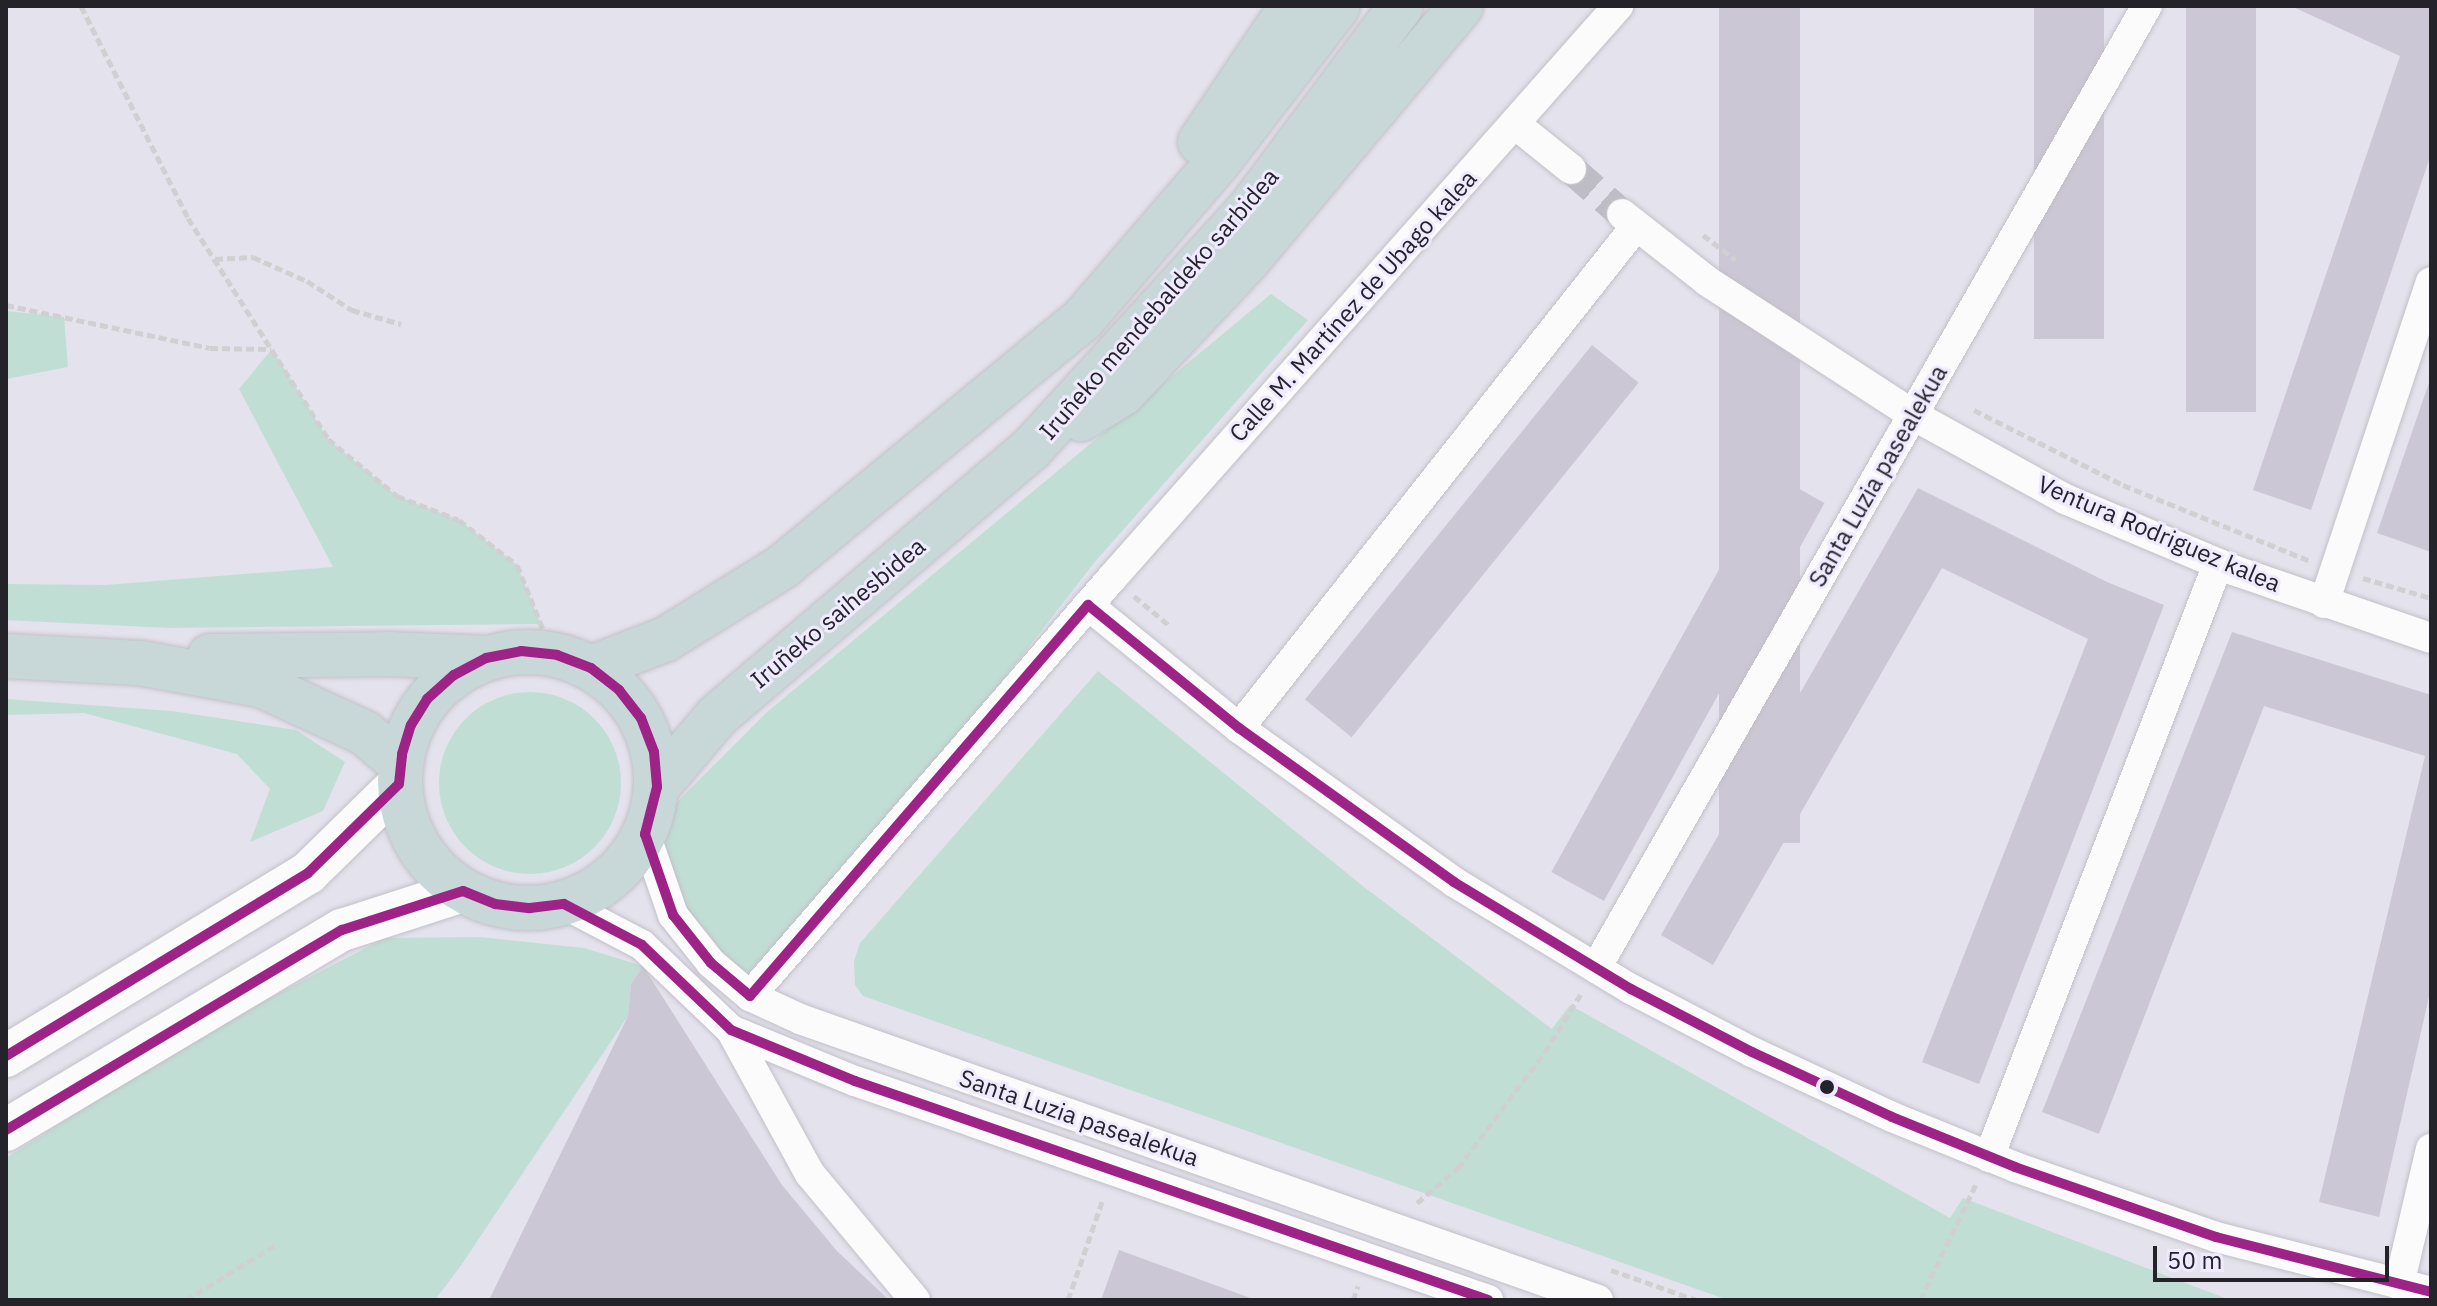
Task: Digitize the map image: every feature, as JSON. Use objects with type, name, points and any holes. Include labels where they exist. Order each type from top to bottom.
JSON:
[{"type":"highway","points":[[572,661],[666,639],[782,567],[940,437],[1064,307],[1185,164],[1292,6]]},
{"type":"highway","name":"Iruñeko mendebaldeko sarbidea","points":[[940,437],[1083,319],[1219,161],[1338,6]]},
{"type":"highway","name":"Iruñeko mendebaldeko sarbidea","points":[[1031,449],[1247,212],[1401,6]]},
{"type":"highway","points":[[1031,449],[1123,393],[1248,260],[1461,6]]},
{"type":"highway","name":"Iruñeko saihesbidea","points":[[657,787],[717,716],[1031,449]]},
{"type":"highway","points":[[140,663],[198,657],[389,654],[486,658],[521,651],[572,661],[619,690],[641,718],[654,752],[657,787],[645,834],[625,865],[597,889],[564,904],[530,908],[507,906],[463,891],[430,863],[408,826],[400,774],[411,725],[427,699],[454,675],[486,658]]},
{"type":"highway","points":[[6,656],[140,663],[261,685],[365,733],[400,774]]},
{"type":"main road","points":[[6,1056],[308,873],[400,774]]},
{"type":"main road","points":[[6,1130],[342,930],[463,891]]},
{"type":"street","name":"Calle M. Martínez de Ubago kalea","points":[[750,996],[1088,605],[1618,6]]},
{"type":"street","name":"Santa Luzia pasealekua","points":[[1596,968],[2147,6]]},
{"type":"street","points":[[1515,124],[1571,169]]},
{"type":"street","name":"Ventura Rodriguez kalea","points":[[1239,728],[1629,220],[1707,281],[1913,415],[2065,499],[2218,564],[2431,638]]},
{"type":"street","points":[[2324,603],[2431,282]]},
{"type":"street","points":[[1989,1157],[2218,564]]},
{"type":"street","points":[[1088,605],[1239,728],[1454,882],[1596,968],[1752,1052],[1989,1157],[2216,1237],[2431,1292]]},
{"type":"street","name":"Santa Luzia pasealekua","points":[[645,834],[673,915],[711,963],[750,996],[815,1025],[1598,1300]]},
{"type":"street","name":"Santa Luzia pasealekua","points":[[564,904],[642,945],[731,1030],[855,1081],[1488,1300]]},
{"type":"street","points":[[731,1030],[810,1174],[915,1300]]},
{"type":"street","points":[[2399,1285],[2431,1149]]},
{"type":"path","points":[[81,6],[188,218],[328,439],[397,496],[459,520],[517,565],[572,661]]},
{"type":"path","points":[[1692,226],[1742,264]]},
{"type":"path","points":[[214,259],[253,257],[307,281],[352,310],[401,324]]},
{"type":"path","points":[[6,305],[210,348],[272,349]]},
{"type":"path","name":"Ventura Rodriguez kalea","points":[[1929,387],[2123,485],[2255,541],[2336,570],[2431,598]]},
{"type":"path","points":[[1123,588],[1170,626]]},
{"type":"path","points":[[1406,1211],[1458,1168],[1545,1052],[1596,968]]},
{"type":"path","points":[[1920,1300],[1989,1157]]},
{"type":"path","points":[[1068,1300],[1113,1170]]},
{"type":"path","points":[[186,1300],[277,1244]]},
{"type":"green space","points":[[1271,294],[1308,320],[1094,563],[812,925],[750,996],[711,963],[645,834],[767,712]]},
{"type":"green space","points":[[6,311],[64,317],[68,367],[6,379]]},
{"type":"green space","points":[[272,349],[328,439],[397,496],[459,520],[517,565],[541,624],[169,628],[6,620],[6,584],[106,585],[333,567],[239,389]]},
{"type":"green space","points":[[1098,671],[1364,887],[1552,1029],[1570,1005],[1950,1218],[1963,1198],[2230,1300],[1728,1300],[863,996],[855,985],[854,961],[860,943]]},
{"type":"green space","points":[[530,692],[565,699],[594,719],[614,748],[621,783],[614,818],[594,847],[565,867],[530,874],[495,867],[466,847],[446,818],[439,783],[446,748],[466,719],[495,699]]},
{"type":"green space","points":[[6,699],[172,711],[296,730],[345,762],[323,811],[250,842],[270,789],[237,754],[84,713],[6,715]]},
{"type":"green space","points":[[480,937],[584,948],[643,966],[631,984],[628,1016],[435,1300],[6,1300],[6,1158],[210,1029],[385,938]]},
{"type":"building","points":[[1719,6],[1800,6],[1800,843],[1719,843]]},
{"type":"building","points":[[2034,6],[2104,6],[2104,339],[2034,339]]},
{"type":"building","points":[[2186,6],[2256,6],[2256,412],[2186,412]]},
{"type":"building","points":[[2291,6],[2431,6],[2431,154],[2311,510],[2253,490],[2400,56]]},
{"type":"building","points":[[1592,345],[1639,383],[1352,737],[1305,699]]},
{"type":"building","points":[[2431,377],[2431,552],[2377,533]]},
{"type":"building","points":[[1772,474],[1824,503],[1604,901],[1551,872]]},
{"type":"building","points":[[1918,488],[2107,582],[2164,605],[1979,1084],[1922,1062],[2088,639],[1942,568],[1713,965],[1661,935]]},
{"type":"building","points":[[2232,632],[2431,695],[2431,988],[2379,1217],[2319,1202],[2425,756],[2264,706],[2099,1134],[2042,1112]]},
{"type":"building","points":[[643,966],[782,1185],[837,1251],[889,1300],[489,1300],[628,1016],[631,984]]},
{"type":"building","points":[[1119,1250],[1256,1300],[1101,1300]]},
{"type":"tunnel","points":[[1571,169],[1622,214]]},
{"type":"transit line","points":[[6,1056],[308,873],[399,784],[402,754],[411,725],[427,699],[454,675],[486,658],[521,651],[557,655],[591,668],[619,690],[641,718],[654,752],[657,787],[645,834],[673,915],[711,963],[750,996],[1088,605],[1239,728],[1454,882],[1631,989],[1752,1052],[1892,1117],[2015,1167],[2216,1237],[2431,1292]]},
{"type":"transit line","points":[[6,1130],[342,930],[463,891],[495,904],[530,908],[564,904],[642,945],[731,1030],[855,1081],[1488,1300]]}]
